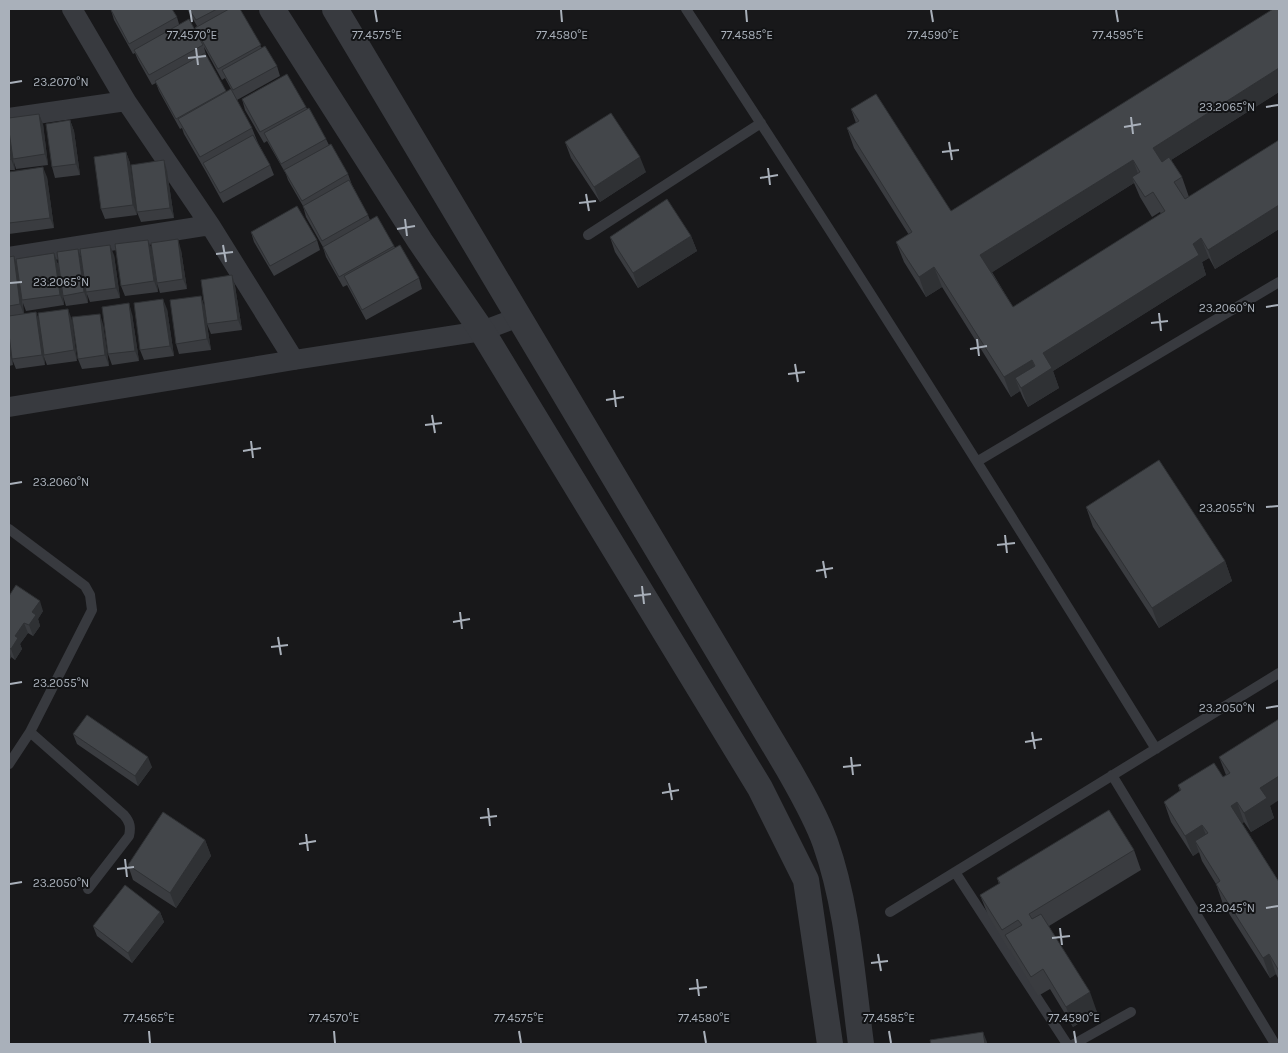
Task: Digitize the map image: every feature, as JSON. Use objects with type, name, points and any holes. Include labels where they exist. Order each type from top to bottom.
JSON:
[{"type":"street","points":[[72,9],[126,101],[210,225],[294,360]]},
{"type":"street","points":[[272,9],[415,233],[482,331],[760,788],[806,880],[830,1044]]},
{"type":"street","points":[[335,9],[789,770],[808,805],[824,841],[842,905],[861,1044]]},
{"type":"street","points":[[9,118],[126,101]]},
{"type":"street","points":[[9,257],[210,225]]},
{"type":"street","points":[[9,407],[482,331],[518,317]]},
{"type":"lane","points":[[686,9],[978,461],[1156,749]]},
{"type":"lane","points":[[588,235],[761,123]]},
{"type":"lane","points":[[978,461],[1279,282]]},
{"type":"lane","points":[[9,529],[85,586],[90,594],[92,610],[30,732],[9,764]]},
{"type":"lane","points":[[890,912],[1279,673]]},
{"type":"lane","points":[[30,732],[129,821],[131,829],[129,836],[88,889]]},
{"type":"lane","points":[[1112,775],[1275,1044]]},
{"type":"lane","points":[[955,872],[1067,1044]]},
{"type":"lane","points":[[1074,1044],[1131,1012]]},
{"type":"building","points":[[172,9],[177,17],[129,44],[111,10]]},
{"type":"building","points":[[189,9],[217,9],[196,20]]},
{"type":"building","points":[[229,9],[240,9],[261,45],[218,69],[195,28]]},
{"type":"building","points":[[1273,9],[1279,9],[1279,68],[1153,148],[1162,162],[1169,157],[1182,177],[1174,182],[1185,199],[1279,140],[1279,205],[1208,250],[1201,238],[1193,244],[1199,255],[1043,353],[1052,368],[1021,388],[1015,378],[1035,366],[1032,360],[1004,377],[934,267],[919,277],[896,242],[912,232],[847,128],[859,121],[851,109],[876,94],[951,211]],"holes":[[[1133,160],[1140,172],[1132,177],[1145,197],[1153,192],[1165,211],[1013,307],[980,255]]]},
{"type":"building","points":[[189,19],[203,45],[149,75],[134,50]]},
{"type":"building","points":[[265,46],[277,66],[233,90],[222,70]]},
{"type":"building","points":[[205,53],[226,91],[176,119],[155,81]]},
{"type":"building","points":[[287,74],[306,107],[260,132],[242,99]]},
{"type":"building","points":[[231,89],[252,128],[200,157],[178,119]]},
{"type":"building","points":[[309,108],[326,139],[281,164],[264,133]]},
{"type":"building","points":[[611,113],[640,157],[594,187],[565,142]]},
{"type":"building","points":[[39,114],[45,154],[13,159],[9,118]]},
{"type":"building","points":[[70,120],[76,164],[52,167],[46,124]]},
{"type":"building","points":[[253,135],[270,165],[220,193],[203,163]]},
{"type":"building","points":[[9,142],[11,159],[9,160]]},
{"type":"building","points":[[331,144],[348,174],[302,201],[284,170]]},
{"type":"building","points":[[126,152],[133,205],[101,209],[94,157]]},
{"type":"building","points":[[164,160],[170,208],[137,212],[131,165]]},
{"type":"building","points":[[43,167],[50,218],[9,223],[9,172]]},
{"type":"building","points":[[349,180],[368,215],[322,241],[303,206]]},
{"type":"building","points":[[667,199],[691,236],[633,273],[610,237]]},
{"type":"building","points":[[297,206],[317,240],[270,266],[251,232]]},
{"type":"building","points":[[377,216],[394,246],[339,277],[323,247]]},
{"type":"building","points":[[178,239],[183,279],[157,283],[151,243]]},
{"type":"building","points":[[148,240],[154,281],[121,286],[115,244]]},
{"type":"building","points":[[110,245],[116,288],[86,292],[80,249]]},
{"type":"building","points":[[400,245],[419,278],[362,310],[344,276]]},
{"type":"building","points":[[78,249],[84,292],[63,296],[57,252]]},
{"type":"building","points":[[54,253],[60,295],[22,300],[16,259]]},
{"type":"building","points":[[14,256],[20,304],[9,306],[9,257]]},
{"type":"building","points":[[232,275],[238,320],[207,324],[201,280]]},
{"type":"building","points":[[201,296],[207,339],[176,344],[170,300]]},
{"type":"building","points":[[163,299],[170,346],[140,350],[134,303]]},
{"type":"building","points":[[129,303],[135,351],[108,354],[102,307]]},
{"type":"building","points":[[68,309],[74,350],[44,355],[38,313]]},
{"type":"building","points":[[36,312],[42,355],[12,359],[9,316]]},
{"type":"building","points":[[100,314],[105,355],[78,359],[72,317]]},
{"type":"building","points":[[1159,460],[1225,561],[1152,608],[1086,507]]},
{"type":"building","points":[[16,585],[40,601],[32,612],[36,615],[29,625],[24,623],[15,636],[18,638],[11,649],[9,648],[9,596]]},
{"type":"building","points":[[87,715],[148,757],[135,776],[73,734]]},
{"type":"building","points":[[1279,719],[1279,776],[1260,788],[1267,798],[1244,813],[1237,802],[1231,806],[1279,882],[1279,971],[1269,954],[1263,958],[1216,884],[1220,881],[1195,841],[1208,833],[1202,825],[1185,836],[1164,802],[1181,790],[1178,785],[1214,763],[1223,777],[1230,773],[1219,757]]},
{"type":"building","points":[[1109,810],[1134,850],[1029,914],[1032,919],[1041,914],[1090,992],[1066,1007],[1043,969],[1031,977],[1005,935],[1022,925],[1018,920],[1002,930],[980,895],[1000,883],[997,878]]},
{"type":"building","points":[[163,812],[205,840],[170,893],[128,865]]},
{"type":"building","points":[[125,885],[160,912],[128,953],[93,926]]},
{"type":"building","points":[[983,1032],[985,1044],[931,1044],[930,1040]]}]
